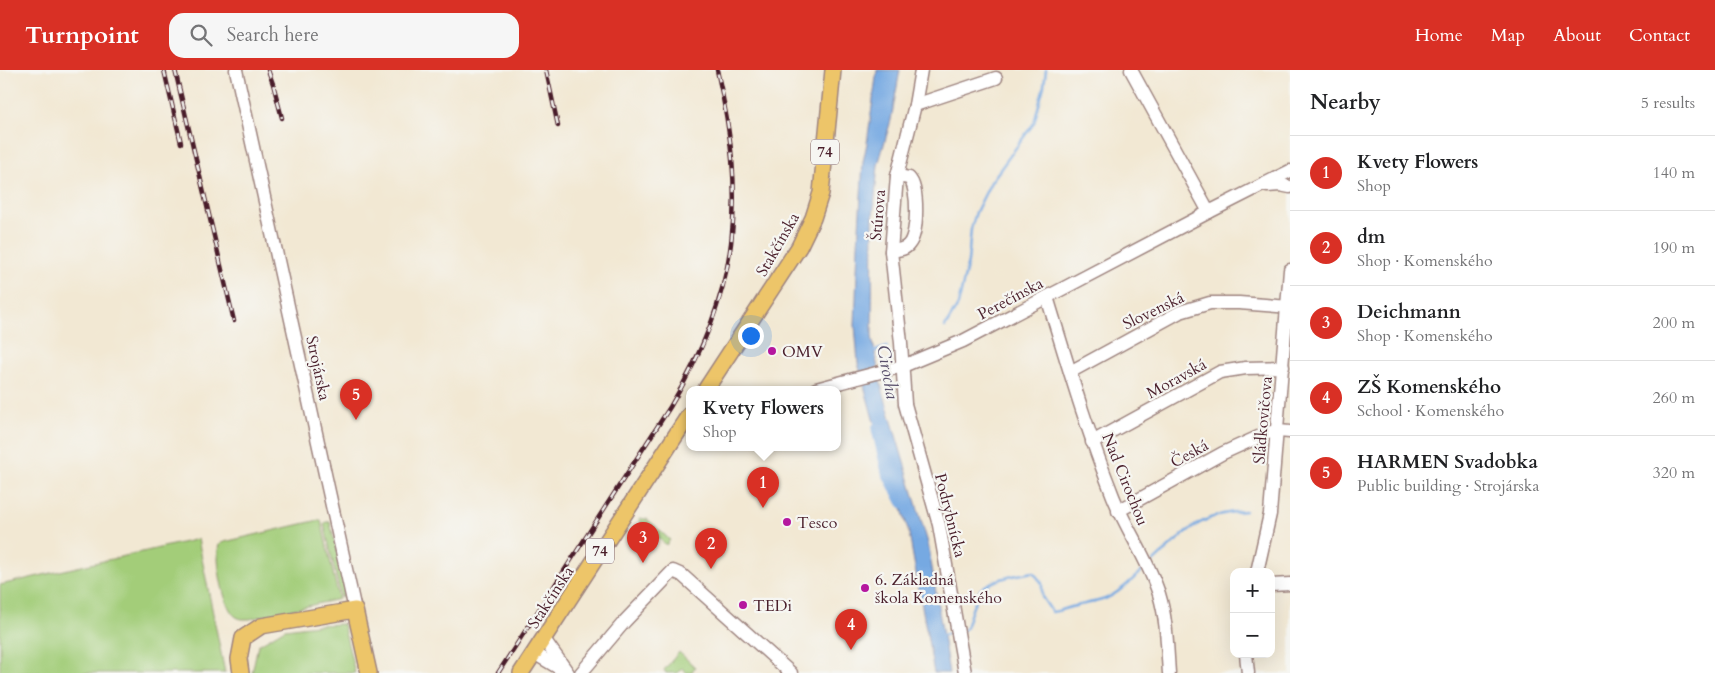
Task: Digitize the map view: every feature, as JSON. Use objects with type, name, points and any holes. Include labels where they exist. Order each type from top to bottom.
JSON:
[{"type":"main road","name":"Stakčínska","points":[[708,386],[798,247],[813,218],[821,193],[833,70]]},
{"type":"main road","name":"Stakčínska","points":[[521,673],[686,420]]},
{"type":"main road","points":[[241,673],[238,659],[243,638],[261,626],[354,610]]},
{"type":"main road","name":"Strojárska","points":[[354,610],[369,673]]},
{"type":"street","name":"Strojárska","points":[[236,70],[354,610]]},
{"type":"street","name":"Štúrova","points":[[899,367],[891,251],[897,176],[915,104],[921,70]]},
{"type":"street","points":[[1131,70],[1209,212]]},
{"type":"street","points":[[915,104],[996,78]]},
{"type":"street","points":[[891,251],[906,248],[911,243],[914,232],[915,187],[909,178],[897,176]]},
{"type":"street","name":"Perečínska","points":[[1254,188],[1272,185],[1286,179]]},
{"type":"street","name":"Perečínska","points":[[826,386],[899,367],[963,341],[1254,188],[1286,179]]},
{"type":"street","name":"Sládkovičova","points":[[1259,568],[1284,431],[1283,367],[1289,307],[1290,270]]},
{"type":"street","name":"Nad Cirochou","points":[[1047,297],[1092,442],[1118,510],[1150,572],[1159,595],[1167,628],[1168,673]]},
{"type":"street","name":"Slovenská","points":[[1070,372],[1180,312],[1210,303],[1289,307]]},
{"type":"street","name":"Podrybnícka","points":[[899,367],[908,418],[939,525],[966,673]]},
{"type":"street","name":"Moravská","points":[[1092,442],[1220,372],[1246,368],[1283,367]]},
{"type":"street","name":"Česká","points":[[1118,510],[1223,453],[1267,434],[1284,431]]},
{"type":"street","points":[[581,673],[673,571],[682,576],[791,673]]},
{"type":"street","points":[[1275,585],[1290,584]]},
{"type":"street","points":[[544,639],[567,673]]},
{"type":"street","points":[[534,653],[567,673]]},
{"type":"street","points":[[1246,658],[1248,673]]},
{"type":"green space","points":[[639,518],[647,519],[670,540],[666,545],[640,521]]},
{"type":"green space","points":[[321,520],[339,599],[250,619],[241,619],[235,616],[227,603],[221,582],[218,560],[219,544]]},
{"type":"green space","points":[[330,522],[346,588],[341,598],[324,524]]},
{"type":"green space","points":[[198,539],[225,673],[0,673],[0,585]]},
{"type":"green space","points":[[343,624],[355,673],[252,673],[258,645],[285,629]]},
{"type":"green space","points":[[679,652],[695,667],[691,673],[687,673],[682,668],[677,673],[666,673],[664,670]]},
{"type":"water","points":[[877,70],[900,70],[891,120],[878,165],[873,217],[872,337],[881,385],[928,543],[949,673],[934,673],[909,534],[890,465],[873,419],[858,363],[855,325],[863,162]]},
{"type":"waterway","points":[[945,327],[958,305],[968,262],[971,229],[976,212],[991,182],[1034,123],[1044,86],[1046,70]]},
{"type":"waterway","points":[[872,352],[887,347]]},
{"type":"waterway","name":"Cirocha","points":[[879,429],[889,472],[904,501]]},
{"type":"waterway","points":[[1153,562],[1194,526],[1216,516],[1245,511]]},
{"type":"waterway","points":[[962,631],[966,628],[981,589],[999,580],[1033,572],[1042,583],[1042,597],[1052,612],[1105,599],[1120,590],[1142,571]]},
{"type":"waterway","points":[[943,635],[951,633]]},
{"type":"railway","points":[[164,70],[181,143]]},
{"type":"railway","points":[[175,70],[234,321]]},
{"type":"railway","points":[[268,70],[282,118]]},
{"type":"railway","points":[[546,70],[558,126]]},
{"type":"railway","points":[[498,673],[670,407],[693,365],[711,324],[724,283],[731,243],[734,203],[732,161],[717,70]]},
{"type":"place","name":"OMV","points":[[772,351]]},
{"type":"place","name":"HARMEN Svadobka","points":[[356,420]]},
{"type":"place","name":"Kvety Flowers","points":[[763,508]]},
{"type":"place","name":"Tesco","points":[[787,522]]},
{"type":"place","name":"Deichmann","points":[[643,563]]},
{"type":"place","name":"dm","points":[[711,569]]},
{"type":"place","name":"6. Základná škola Komenského","points":[[865,588]]},
{"type":"place","name":"TEDi","points":[[743,605]]},
{"type":"place","name":"ZŠ Komenského","points":[[851,650]]}]
